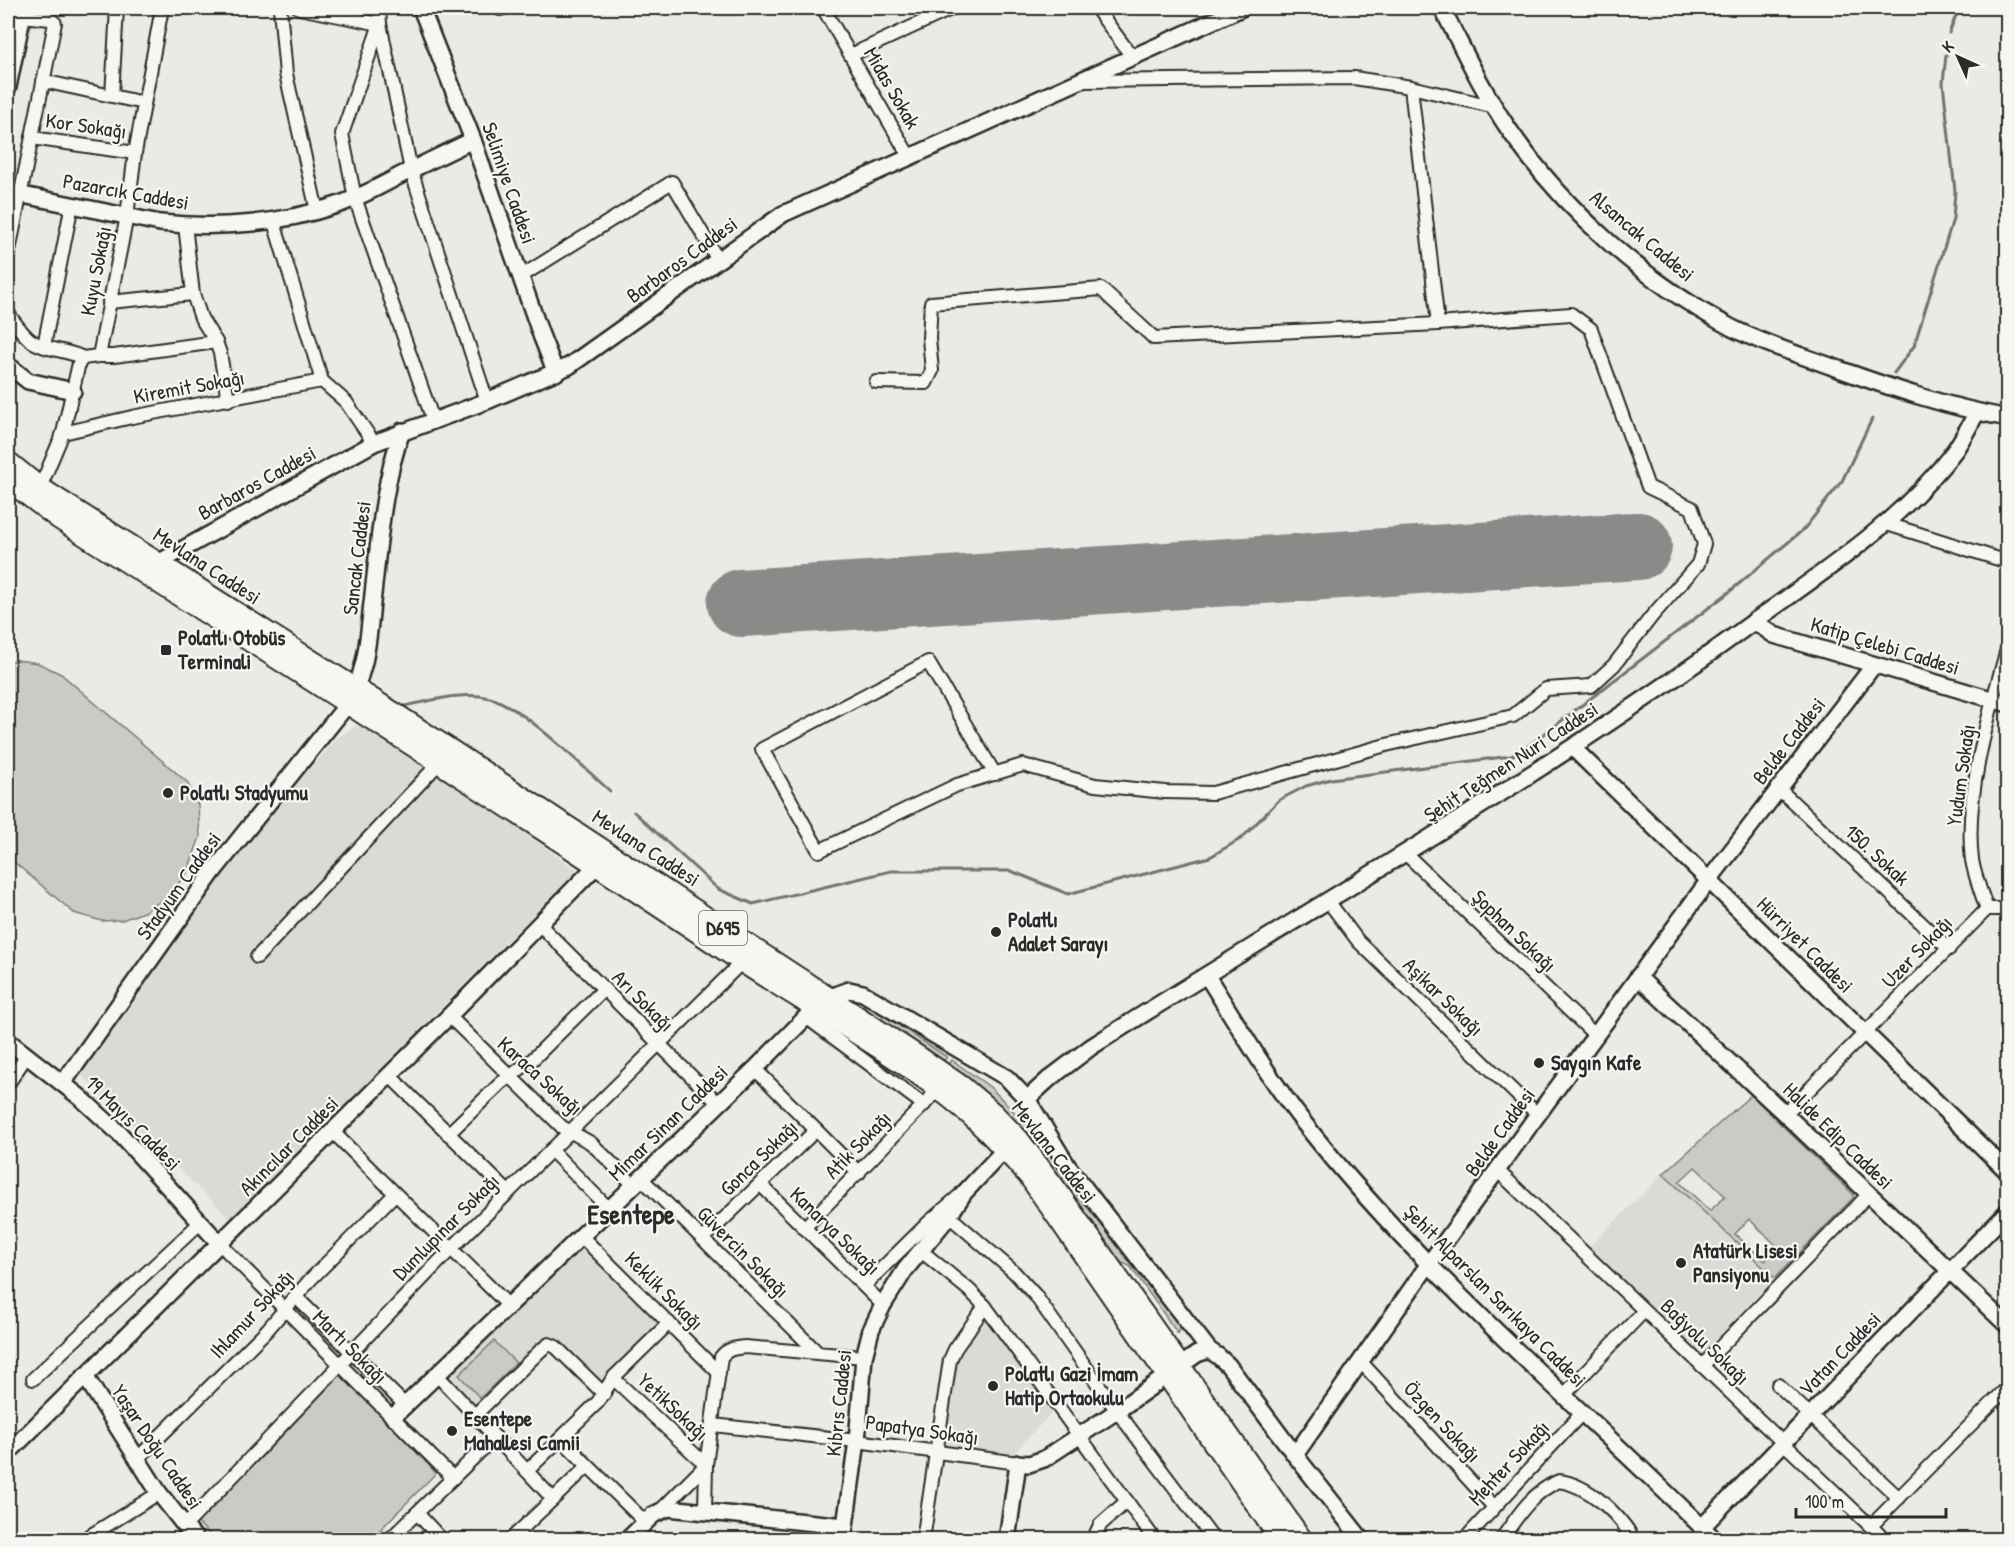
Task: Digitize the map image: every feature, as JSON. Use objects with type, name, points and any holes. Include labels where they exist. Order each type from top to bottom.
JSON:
[{"type":"main road","name":"Mevlana Caddesi","points":[[8,462],[40,488],[158,562],[353,696],[440,762],[742,962],[817,1007],[961,1086],[1007,1127],[1055,1188],[1281,1539]]},
{"type":"main road","name":"Mevlana Caddesi","points":[[8,480],[58,518],[562,821],[754,949],[817,1007],[939,1089],[974,1118],[1005,1149],[1044,1197],[1173,1372],[1302,1539]]},
{"type":"street","points":[[111,96],[117,8]]},
{"type":"street","name":"Kuyu Sokağı","points":[[98,356],[128,216],[135,153],[162,8]]},
{"type":"street","points":[[280,8],[286,74],[316,211]]},
{"type":"street","points":[[299,8],[380,24]]},
{"type":"street","points":[[379,8],[380,24],[411,170],[488,401]]},
{"type":"street","name":"Selimiye Caddesi","points":[[421,8],[473,140],[556,373]]},
{"type":"street","points":[[499,8],[504,8]]},
{"type":"street","name":"Midas Sokak","points":[[824,8],[909,156]]},
{"type":"street","points":[[851,55],[953,8]]},
{"type":"street","points":[[1096,8],[1133,58]]},
{"type":"street","name":"Barbaros Caddesi","points":[[158,562],[374,443],[556,373],[585,356],[783,214],[1242,8]]},
{"type":"street","name":"Alsancak Caddesi","points":[[1442,8],[1495,107],[1525,151],[1591,225],[1661,285],[1733,328],[1759,340],[1906,393],[2007,418]]},
{"type":"street","points":[[8,87],[23,12],[50,19],[55,23],[32,138],[14,193],[8,256]]},
{"type":"street","points":[[380,24],[342,134],[355,198],[433,420]]},
{"type":"street","points":[[1078,81],[1354,78],[1411,87],[1495,107]]},
{"type":"street","points":[[43,81],[144,103]]},
{"type":"street","points":[[1411,87],[1438,324]]},
{"type":"street","name":"Kor Sokağı","points":[[32,138],[135,153]]},
{"type":"street","name":"Pazarcık Caddesi","points":[[14,193],[185,225],[225,225],[316,211],[355,198],[473,140]]},
{"type":"street","points":[[520,277],[672,182],[718,260]]},
{"type":"street","points":[[44,346],[72,204]]},
{"type":"street","points":[[273,219],[322,381],[346,402],[374,443]]},
{"type":"street","points":[[185,225],[193,294],[201,318],[216,342],[223,366],[228,400]]},
{"type":"street","points":[[876,382],[926,382],[932,371],[929,338],[931,303],[1101,289],[1154,339]]},
{"type":"street","points":[[109,302],[193,294]]},
{"type":"street","points":[[995,774],[928,662],[762,749],[819,851],[957,785],[995,774],[1023,765],[1095,784],[1165,792],[1213,793],[1386,745],[1513,716],[1546,689],[1591,686],[1614,665],[1652,616],[1698,564],[1704,544],[1692,508],[1648,487],[1591,329],[1572,315],[1154,339],[1108,296]]},
{"type":"street","points":[[8,313],[30,339],[44,346],[83,358],[216,342]]},
{"type":"street","points":[[40,488],[63,433],[78,363],[83,358]]},
{"type":"street","points":[[8,365],[28,381],[73,392]]},
{"type":"street","name":"Kiremit Sokağı","points":[[63,433],[132,417],[322,381]]},
{"type":"street","name":"Şehit Teğmen Nuri Caddesi","points":[[1027,1099],[1091,1047],[1406,854],[1573,748],[1693,666],[1859,544],[1884,523],[1915,494],[1955,449],[1977,412]]},
{"type":"street","name":"Sancak Caddesi","points":[[353,696],[368,637],[386,486],[393,455],[402,431]]},
{"type":"street","points":[[1884,523],[2007,562]]},
{"type":"street","name":"Katip Çelebi Caddesi","points":[[1754,621],[1774,635],[2000,702]]},
{"type":"street","name":"Yudum Sokağı","points":[[1986,909],[1974,872],[1971,826],[1975,787],[2000,702],[2007,646]]},
{"type":"street","name":"Belde Caddesi","points":[[1295,1455],[1428,1265],[1709,879],[1874,665]]},
{"type":"street","name":"Stadyum Caddesi","points":[[63,1083],[213,872],[353,696]]},
{"type":"street","name":"Hürriyet Caddesi","points":[[1573,748],[2007,1172]]},
{"type":"street","points":[[257,957],[440,762]]},
{"type":"street","name":"150. Sokak","points":[[1779,789],[1949,949]]},
{"type":"street","name":"Şophan Sokağı","points":[[1406,854],[1596,1035]]},
{"type":"street","name":"Akıncılar Caddesi","points":[[8,1453],[333,1132],[597,865]]},
{"type":"street","name":"Aşikar Sokağı","points":[[1328,901],[1358,941],[1538,1115]]},
{"type":"street","points":[[1986,909],[2007,909]]},
{"type":"street","name":"Uzer Sokağı","points":[[1785,1114],[1986,909]]},
{"type":"street","name":"Arı Sokağı","points":[[540,925],[719,1104]]},
{"type":"street","name":"Dumlupınar Sokağı","points":[[185,1526],[450,1250],[742,962]]},
{"type":"street","name":"Şehit Alparslan Sarıkaya Caddesi","points":[[1206,976],[1281,1092],[1304,1123],[1428,1265],[1715,1539]]},
{"type":"street","name":"Halide Edip Caddesi","points":[[1638,977],[2007,1326]]},
{"type":"street","points":[[448,1134],[492,1091],[532,1060],[604,989]]},
{"type":"street","points":[[924,1105],[817,1007],[849,990],[863,993],[1007,1078],[1027,1099],[1067,1165],[1209,1350],[1228,1365],[1295,1455],[1362,1539]]},
{"type":"street","name":"Mimar Sinan Caddesi","points":[[393,1418],[817,1007]]},
{"type":"street","name":"Karaca Sokağı","points":[[449,1016],[510,1077],[569,1131],[591,1143],[638,1182]]},
{"type":"street","name":"19 Mayıs Caddesi","points":[[8,1041],[63,1083],[120,1134],[220,1244]]},
{"type":"street","points":[[8,1084],[27,1055]]},
{"type":"street","points":[[755,1069],[859,1173]]},
{"type":"street","points":[[389,1075],[508,1192]]},
{"type":"street","name":"Atik Sokağı","points":[[804,1228],[939,1089]]},
{"type":"street","name":"Gonca Sokağı","points":[[703,1239],[816,1130]]},
{"type":"street","points":[[333,1132],[509,1306]]},
{"type":"street","name":"Kıbrıs Caddesi","points":[[864,1286],[929,1222],[964,1192],[1005,1149]]},
{"type":"street","points":[[551,1150],[609,1209]]},
{"type":"street","name":"Bağyolu Sokağı","points":[[1498,1171],[1885,1539]]},
{"type":"street","name":"Güvercin Sokağı","points":[[638,1182],[703,1239],[818,1353]]},
{"type":"street","name":"Kanarya Sokağı","points":[[760,1184],[883,1305]]},
{"type":"street","name":"Kıbrıs Caddesi","points":[[844,1533],[857,1441],[864,1357],[871,1330],[893,1288],[920,1250],[949,1216],[964,1192]]},
{"type":"street","name":"Ihlamur Sokağı","points":[[137,1459],[286,1310],[310,1280],[395,1194]]},
{"type":"street","points":[[1702,1366],[1869,1194]]},
{"type":"street","name":"Vatan Caddesi","points":[[1702,1527],[2007,1211]]},
{"type":"street","points":[[949,1216],[1025,1284],[1214,1539]]},
{"type":"street","points":[[33,1379],[201,1222]]},
{"type":"street","name":"Keklik Sokağı","points":[[581,1236],[719,1373]]},
{"type":"street","name":"Martı Sokağı","points":[[220,1244],[453,1478]]},
{"type":"street","points":[[920,1250],[985,1306],[1155,1539]]},
{"type":"street","name":"Martı Sokağı","points":[[296,1297],[406,1406]]},
{"type":"street","points":[[923,1539],[950,1360],[985,1306]]},
{"type":"street","points":[[1564,1395],[1644,1311]]},
{"type":"street","points":[[527,1471],[561,1439],[604,1394],[613,1378],[669,1323]]},
{"type":"street","points":[[475,1415],[549,1344],[555,1347],[604,1394]]},
{"type":"street","points":[[705,1510],[706,1465],[721,1357],[729,1349],[744,1347],[864,1357]]},
{"type":"street","points":[[1007,1539],[1018,1463],[1029,1464],[1044,1459],[1197,1354],[1209,1350]]},
{"type":"street","name":"Özgen Sokağı","points":[[1360,1362],[1494,1507]]},
{"type":"street","name":"Yaşar Doğu Caddesi","points":[[85,1376],[159,1493],[196,1539]]},
{"type":"street","points":[[438,1376],[553,1499]]},
{"type":"street","name":"YetikSokağı","points":[[613,1378],[706,1465]]},
{"type":"street","points":[[1778,1385],[1899,1498]]},
{"type":"street","points":[[1872,1526],[2007,1387]]},
{"type":"street","name":"Mehter Sokağı","points":[[1464,1539],[1583,1412]]},
{"type":"street","name":"Papatya Sokağı","points":[[713,1425],[857,1441],[1018,1463]]},
{"type":"street","points":[[389,1539],[495,1437]]},
{"type":"street","points":[[561,1439],[645,1522]]},
{"type":"street","points":[[627,1539],[661,1510],[706,1465]]},
{"type":"street","points":[[510,1539],[588,1466]]},
{"type":"street","points":[[1501,1539],[1526,1505],[1549,1485],[1559,1481],[1580,1487],[1597,1500],[1613,1513],[1634,1539]]},
{"type":"street","points":[[83,1539],[159,1493]]},
{"type":"street","points":[[1093,1539],[1100,1525],[1126,1502]]},
{"type":"street","points":[[661,1510],[678,1508],[705,1510],[844,1533]]},
{"type":"street","points":[[417,1513],[442,1539]]},
{"type":"shaded area","points":[[17,660],[38,663],[61,674],[187,782],[198,805],[200,837],[187,873],[168,896],[144,912],[122,920],[102,921],[74,913],[8,857],[8,662]]},
{"type":"shaded area","points":[[368,721],[577,870],[232,1220],[80,1074],[241,847],[337,738],[360,723]]},
{"type":"shaded area","points":[[849,997],[866,1004],[947,1057],[942,1064],[845,999]]},
{"type":"shaded area","points":[[952,1060],[990,1087],[1027,1125],[1179,1324],[1181,1328],[1178,1334],[1130,1266],[1113,1259],[947,1067]]},
{"type":"shaded area","points":[[1751,1095],[1854,1197],[1775,1278],[1663,1174]],"holes":[[[1695,1167],[1725,1196],[1710,1211],[1679,1182]],[[1749,1219],[1778,1247],[1765,1261],[1735,1234]]]},
{"type":"shaded area","name":"Atatürk Lisesi Pansiyonu","points":[[1663,1174],[1775,1278],[1701,1355],[1588,1248]]},
{"type":"shaded area","points":[[581,1246],[658,1321],[658,1328],[600,1384],[551,1336],[477,1407],[447,1375]]},
{"type":"shaded area","name":"Polatlı Gazi İmam Hatip Ortaokulu","points":[[986,1320],[1053,1411],[1013,1454],[941,1445],[955,1361]]},
{"type":"shaded area","points":[[494,1341],[516,1363],[480,1398],[459,1375]]},
{"type":"shaded area","points":[[341,1372],[436,1473],[371,1539],[214,1539],[195,1520]]},
{"type":"waterway","points":[[1949,33],[1959,8]]},
{"type":"waterway","points":[[1894,373],[1914,346],[1953,219],[1955,191],[1943,83],[1946,55]]},
{"type":"waterway","points":[[634,812],[718,889],[753,904],[891,871],[1011,871],[1068,894],[1210,857],[1242,838],[1279,800],[1306,786],[1331,779],[1511,756],[1522,751],[1728,593],[1804,529],[1842,481],[1872,419]]},
{"type":"waterway","points":[[404,706],[469,696],[490,698],[503,703],[552,738],[610,791]]},
{"type":"runway","points":[[741,603],[1638,546]]},
{"type":"place","name":"Polatlı Otobüs Terminali","points":[[166,650]]},
{"type":"place","name":"Polatlı Stadyumu","points":[[168,793]]},
{"type":"place","name":"Polatlı Adalet Sarayı","points":[[996,932]]},
{"type":"place","name":"Saygın Kafe","points":[[1539,1063]]},
{"type":"place","name":"Atatürk Lisesi Pansiyonu","points":[[1681,1263]]},
{"type":"place","name":"Polatlı Gazi İmam Hatip Ortaokulu","points":[[993,1386]]},
{"type":"place","name":"Esentepe Mahallesi Camii","points":[[452,1431]]},
{"type":"district","name":"Esentepe","points":[[631,1215]]}]
